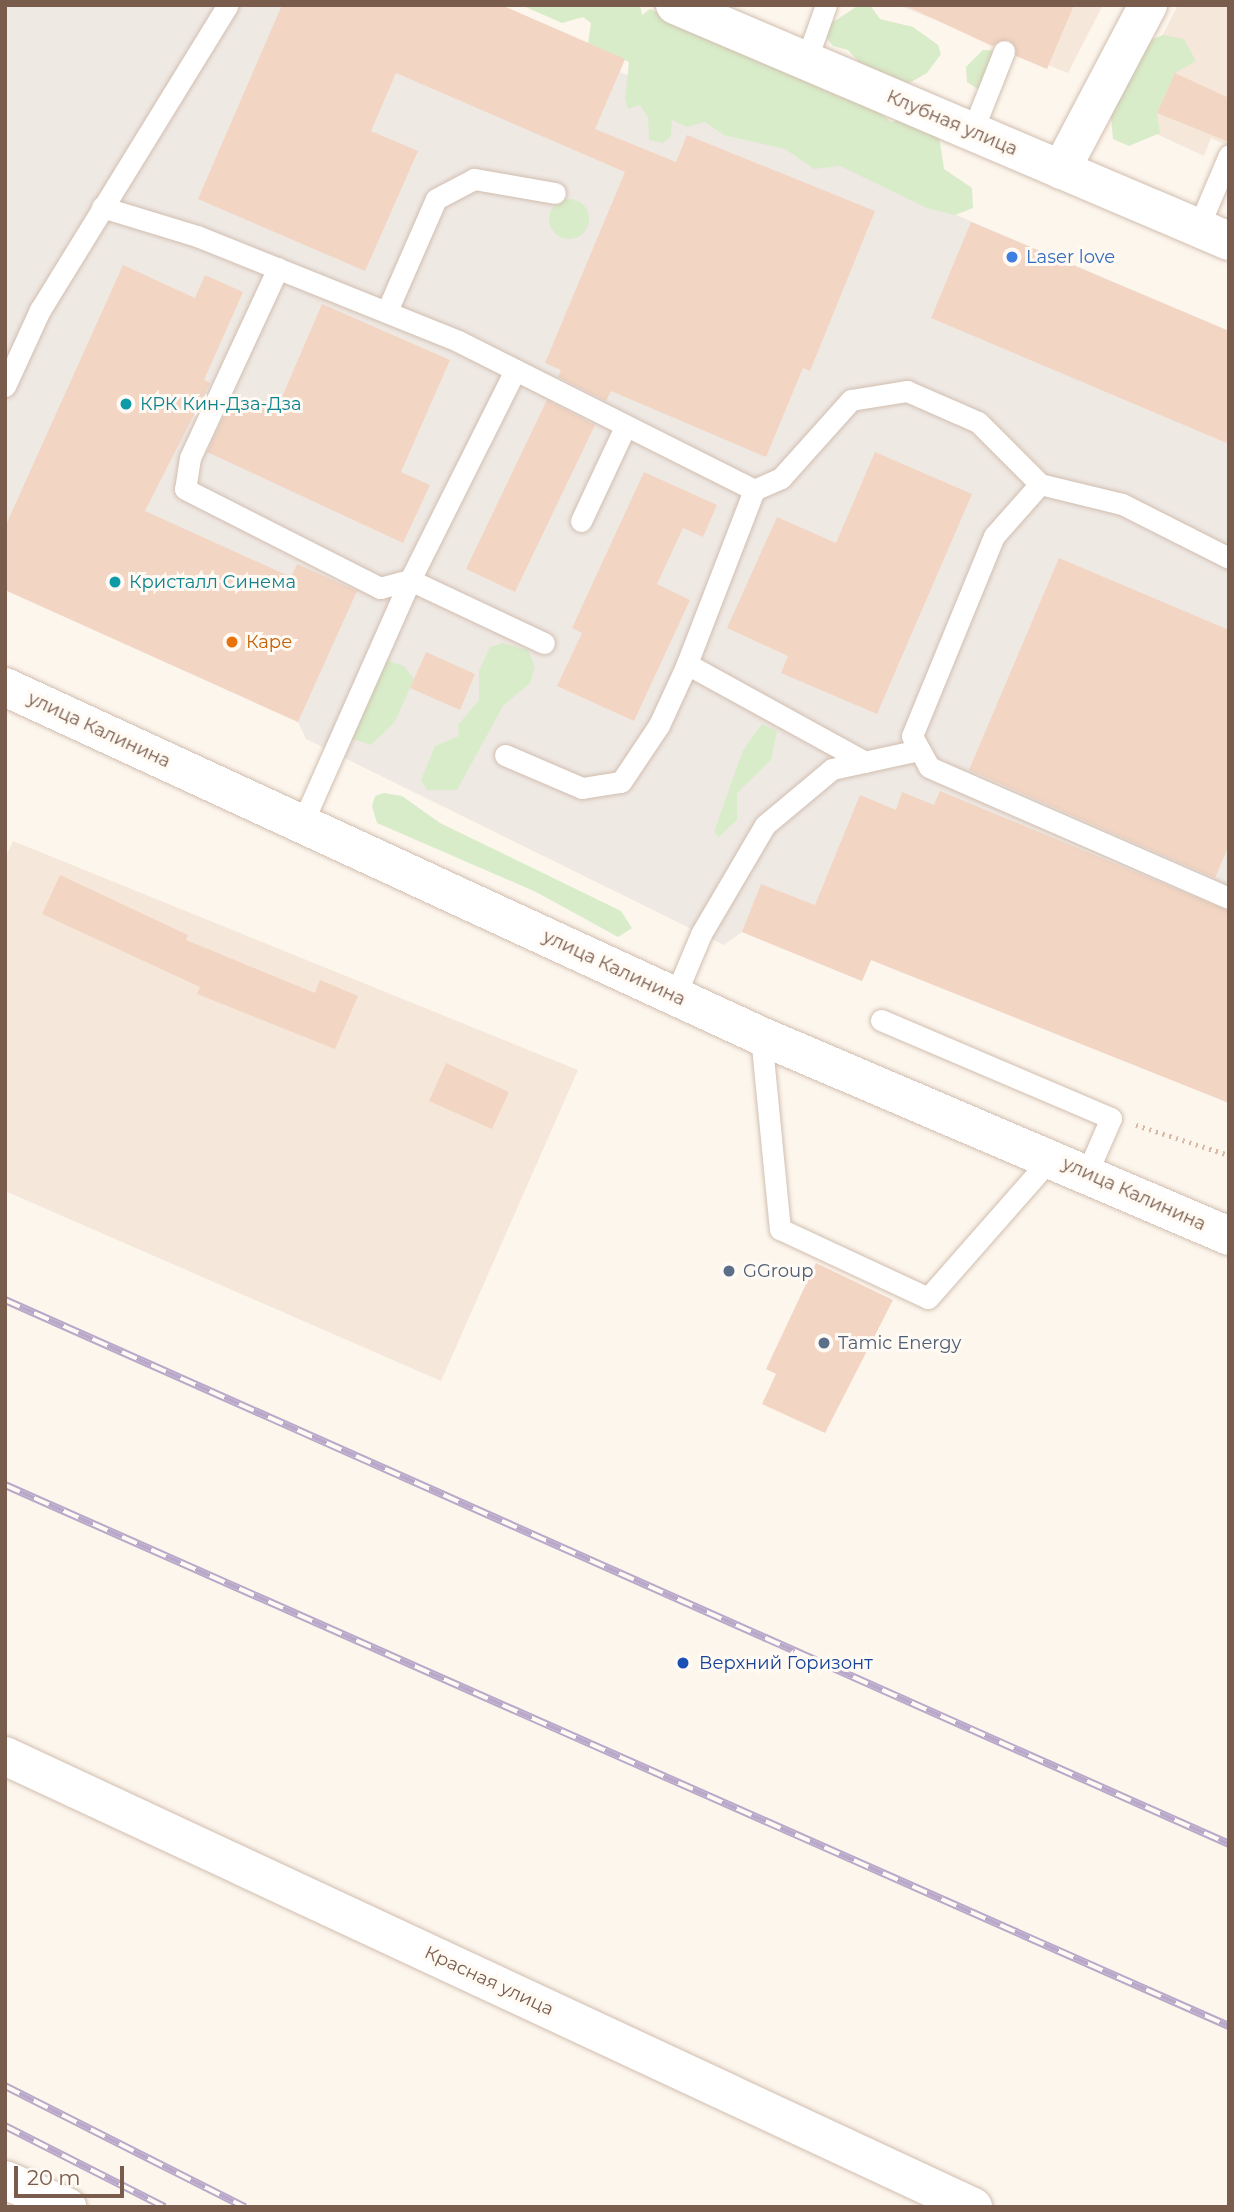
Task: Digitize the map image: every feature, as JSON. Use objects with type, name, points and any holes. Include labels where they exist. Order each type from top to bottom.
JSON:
[{"type":"street","name":"Клубная улица","points":[[675,5],[1213,234]]},
{"type":"street","points":[[1061,170],[1148,5]]},
{"type":"street","name":"улица Калинина","points":[[5,687],[761,1036],[1229,1236]]},
{"type":"street","name":"Красная улица","points":[[5,1756],[973,2207]]},
{"type":"street","points":[[5,2180],[67,2207]]},
{"type":"lane","points":[[5,386],[40,310],[228,5]]},
{"type":"lane","points":[[806,61],[826,5]]},
{"type":"lane","points":[[972,132],[1004,51]]},
{"type":"lane","points":[[1213,234],[1229,155]]},
{"type":"lane","points":[[387,312],[436,199],[474,179],[555,193]]},
{"type":"lane","points":[[102,207],[278,268],[387,312],[515,370],[754,490]]},
{"type":"lane","points":[[278,268],[190,458],[185,489],[380,588],[410,580],[544,643]]},
{"type":"lane","points":[[302,824],[410,580],[515,370]]},
{"type":"lane","points":[[505,755],[582,788],[621,782],[659,725],[687,664],[754,490],[781,478],[851,400],[907,391],[978,422],[1040,484],[1122,504],[1229,558]]},
{"type":"lane","points":[[581,521],[625,427]]},
{"type":"lane","points":[[1040,484],[994,536],[912,736],[929,767],[1229,898]]},
{"type":"lane","points":[[687,664],[865,762]]},
{"type":"lane","points":[[675,996],[701,934],[765,825],[832,768],[919,750]]},
{"type":"lane","points":[[881,1020],[1111,1118],[1087,1174]]},
{"type":"lane","points":[[761,1036],[780,1229],[928,1298],[1051,1158]]},
{"type":"path","points":[[1111,1118],[1229,1155]]},
{"type":"shaded area","points":[[5,5],[501,5],[625,59],[620,72],[1229,331],[1229,1103],[871,960],[862,981],[742,932],[724,945],[306,739],[298,722],[5,590]]},
{"type":"shaded area","points":[[898,5],[1103,5],[1068,73]]},
{"type":"shaded area","points":[[1178,5],[1229,5],[1229,146],[1211,138],[1204,156],[1120,117]]},
{"type":"shaded area","points":[[13,841],[578,1070],[441,1381],[5,1191],[5,858]]},
{"type":"green space","points":[[521,5],[640,5],[642,15],[650,9],[840,97],[865,99],[891,122],[905,118],[939,136],[944,169],[972,188],[973,208],[955,215],[927,208],[840,166],[814,169],[785,149],[724,135],[705,122],[687,127],[672,120],[671,136],[663,143],[649,140],[648,117],[640,105],[628,109],[625,99],[629,62],[588,43],[591,23],[583,17],[562,23]]},
{"type":"green space","points":[[859,5],[870,5],[880,19],[913,27],[938,45],[941,54],[927,73],[909,83],[872,76],[848,50],[833,46],[825,36],[830,24]]},
{"type":"green space","points":[[1163,35],[1184,39],[1196,61],[1175,73],[1157,113],[1160,133],[1129,146],[1113,139],[1110,108],[1146,42]]},
{"type":"green space","points":[[983,50],[1004,51],[981,91],[967,82],[966,67]]},
{"type":"green space","points":[[569,199],[577,200],[583,205],[588,211],[588,227],[583,233],[577,238],[569,239],[561,238],[555,233],[550,227],[549,219],[550,211],[555,205],[561,200]]},
{"type":"green space","points":[[503,643],[528,650],[535,667],[530,683],[503,706],[457,790],[427,790],[421,780],[435,746],[459,736],[458,725],[479,700],[479,671],[490,647]]},
{"type":"green space","points":[[380,658],[404,666],[414,679],[395,722],[371,745],[348,737]]},
{"type":"green space","points":[[762,724],[777,731],[771,760],[737,793],[737,820],[719,837],[714,832],[743,750]]},
{"type":"green space","points":[[384,793],[402,796],[440,823],[621,911],[632,928],[618,937],[536,892],[377,823],[372,806],[375,796]]},
{"type":"building","points":[[282,5],[501,5],[625,59],[595,129],[676,162],[687,135],[875,211],[810,371],[803,368],[766,457],[611,391],[606,401],[558,377],[561,370],[545,363],[625,172],[396,73],[371,131],[418,151],[365,271],[198,199]]},
{"type":"building","points":[[904,5],[1074,5],[1047,69],[1016,56],[1009,39],[992,46]]},
{"type":"building","points":[[1175,73],[1229,98],[1229,142],[1157,113]]},
{"type":"building","points":[[971,222],[1229,331],[1229,444],[931,318]]},
{"type":"building","name":"КРК Кин-Дза-Дза","points":[[123,265],[195,298],[205,275],[243,292],[204,380],[210,383],[145,511],[291,577],[297,564],[357,591],[298,722],[5,590],[5,527]]},
{"type":"building","points":[[322,304],[450,360],[401,472],[430,485],[403,543],[207,452],[234,394],[275,413]]},
{"type":"building","points":[[547,400],[595,425],[515,592],[466,569]]},
{"type":"building","points":[[875,452],[972,494],[877,714],[781,673],[788,656],[727,628],[777,517],[836,543]]},
{"type":"building","points":[[644,472],[717,505],[703,537],[683,528],[657,584],[690,600],[634,721],[557,686],[582,633],[572,628]]},
{"type":"building","points":[[1059,558],[1229,630],[1229,845],[1215,878],[969,770]]},
{"type":"building","points":[[426,652],[475,674],[460,710],[410,688]]},
{"type":"building","points":[[940,791],[1229,911],[1229,1103],[871,960],[862,981],[742,932],[761,884],[815,905],[860,795],[896,810],[902,792],[934,805]]},
{"type":"building","points":[[60,875],[188,935],[186,940],[315,993],[320,980],[358,996],[335,1049],[197,994],[200,987],[42,914]]},
{"type":"building","points":[[446,1063],[509,1092],[492,1129],[429,1101]]},
{"type":"building","points":[[816,1263],[893,1300],[825,1433],[762,1404],[776,1374],[766,1369]]},
{"type":"railway","points":[[5,1300],[1229,1844]]},
{"type":"railway","points":[[5,1485],[1229,2026]]},
{"type":"railway","points":[[5,2086],[245,2207]]},
{"type":"railway","points":[[5,2126],[165,2207]]},
{"type":"place","name":"Laser love","points":[[1012,257]]},
{"type":"place","name":"КРК Кин-Дза-Дза","points":[[126,404]]},
{"type":"place","name":"Кристалл Синема","points":[[115,582]]},
{"type":"place","name":"Каре","points":[[232,642]]},
{"type":"place","name":"GGroup","points":[[729,1271]]},
{"type":"place","name":"Tamic Energy","points":[[824,1343]]},
{"type":"place","name":"Верхний Горизонт","points":[[683,1663]]}]
